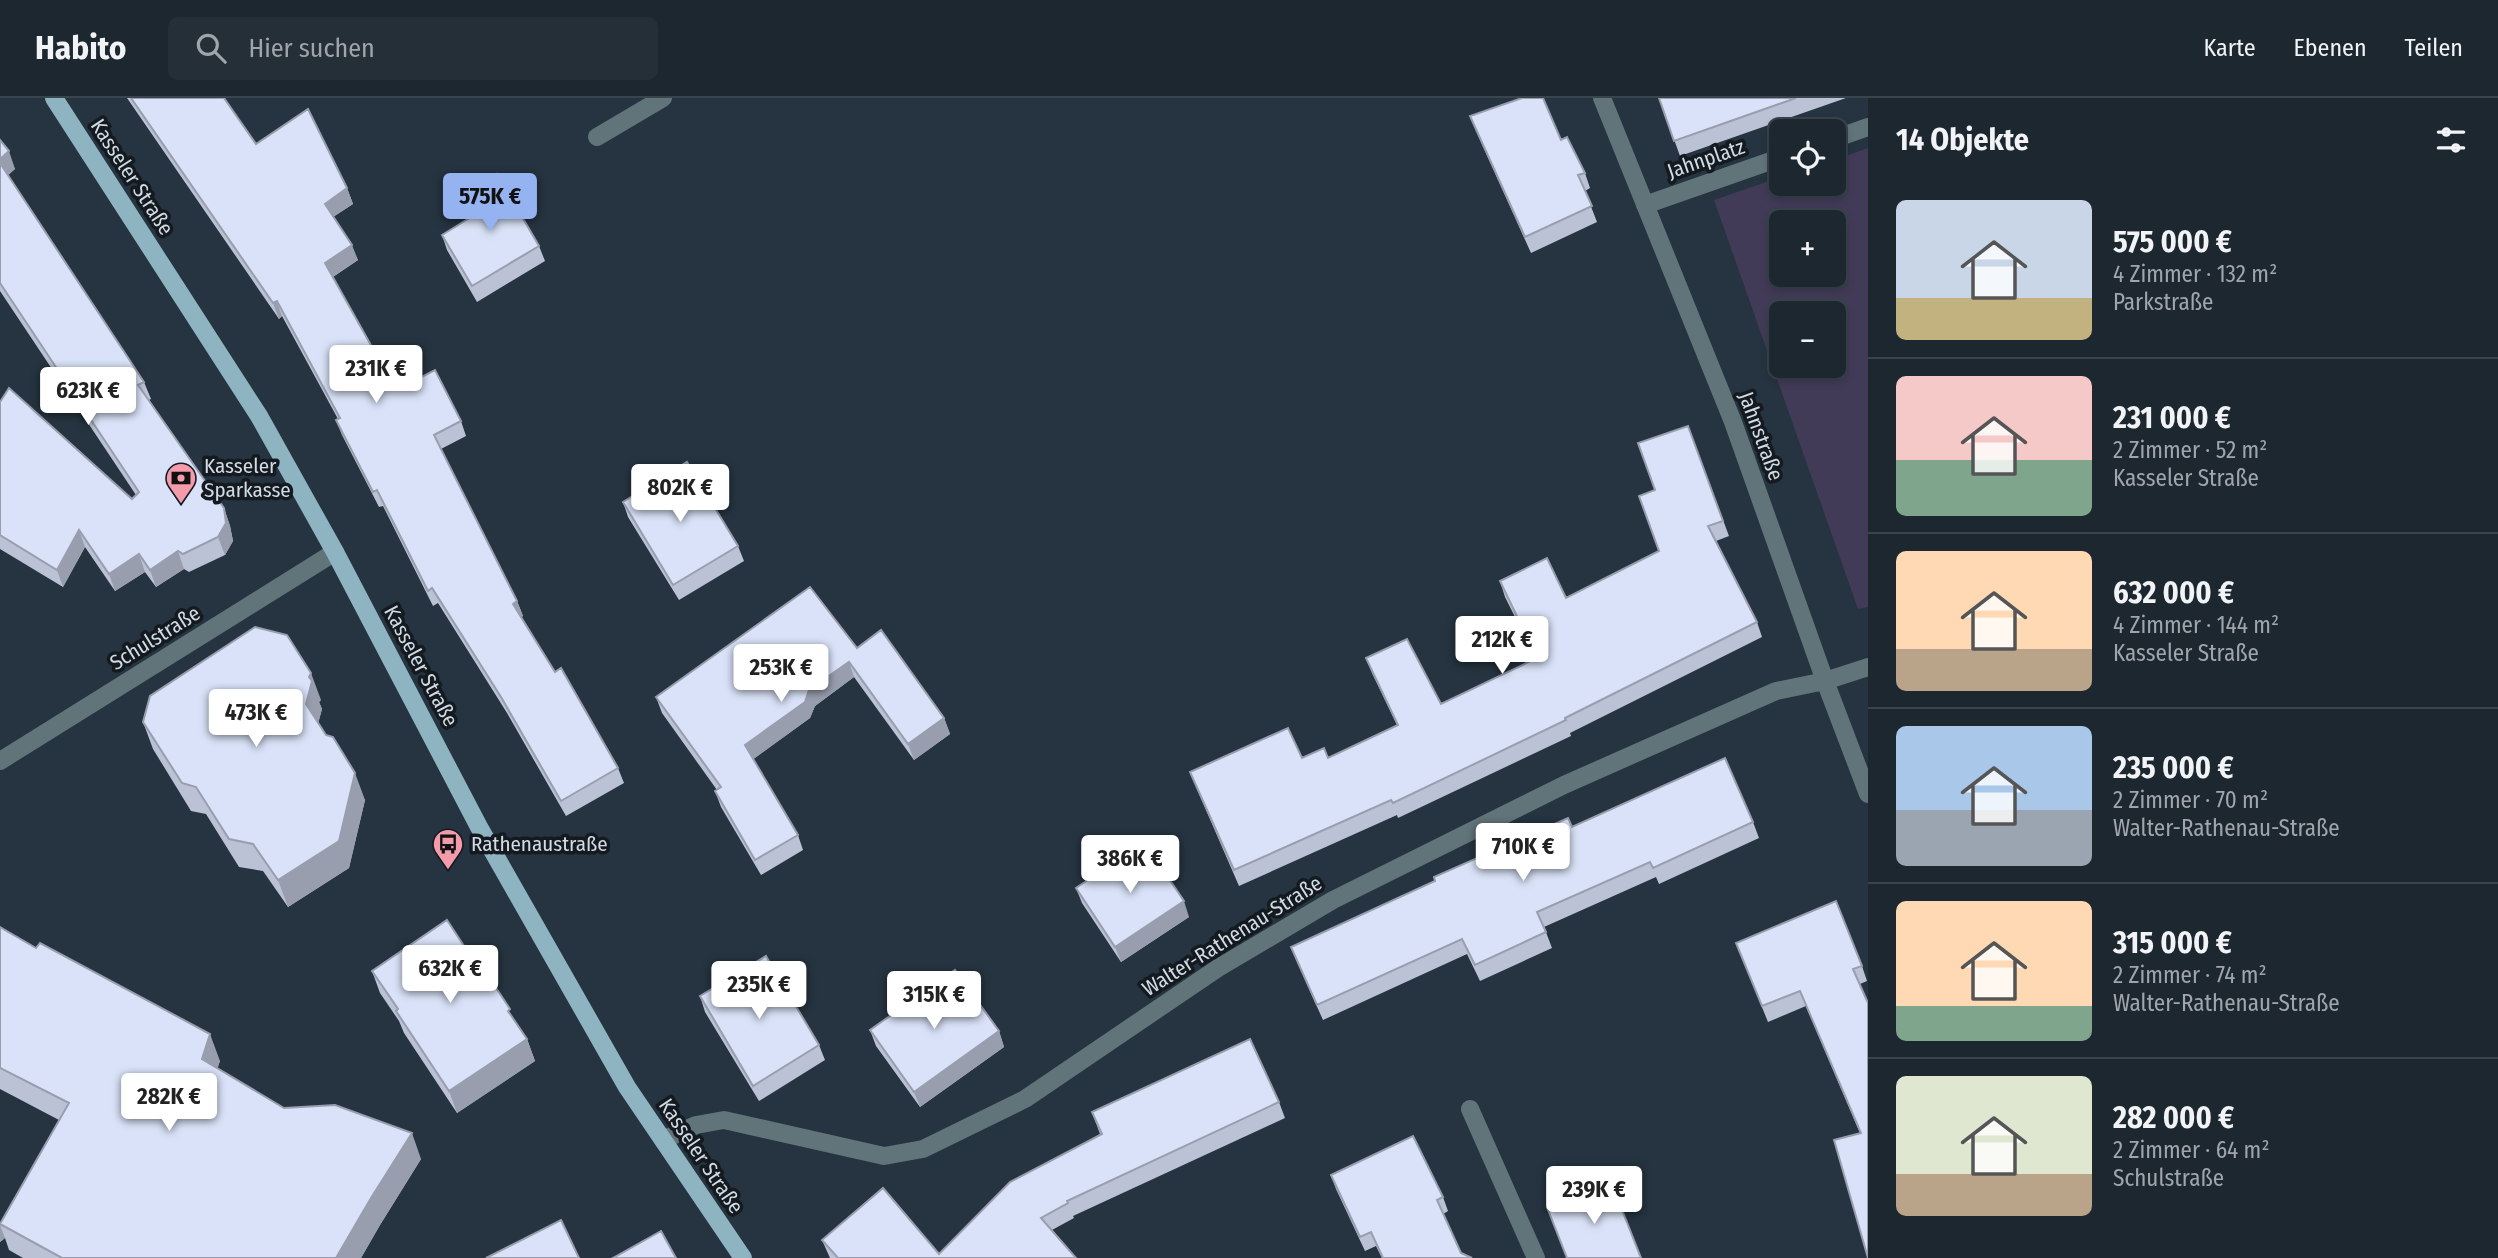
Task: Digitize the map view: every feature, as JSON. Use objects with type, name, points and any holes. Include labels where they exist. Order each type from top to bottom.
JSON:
[{"type":"main road","name":"Kasseler Straße","points":[[54,98],[259,415],[335,552],[479,827],[627,1087],[743,1258]]},
{"type":"street","points":[[597,137],[663,98]]},
{"type":"street","name":"Jahnstraße","points":[[1602,98],[1732,422],[1868,794]]},
{"type":"street","points":[[1846,135],[1868,127]]},
{"type":"street","name":"Jahnplatz","points":[[1645,205],[1769,162]]},
{"type":"street","name":"Schulstraße","points":[[0,761],[335,552]]},
{"type":"street","points":[[1825,681],[1868,667]]},
{"type":"street","name":"Walter-Rathenau-Straße","points":[[663,1140],[696,1125],[724,1120],[884,1156],[923,1149],[1025,1099],[1219,968],[1333,900],[1564,785],[1776,691],[1825,681]]},
{"type":"street","points":[[1470,1109],[1535,1258]]},
{"type":"shaded area","points":[[1868,148],[1868,607],[1858,609],[1777,378],[1846,378],[1846,301],[1769,301],[1769,356],[1714,200],[1769,181],[1769,196],[1846,196],[1846,156]]},
{"type":"building","points":[[131,98],[224,98],[256,144],[308,109],[347,188],[325,204],[352,245],[325,263],[396,390],[435,370],[461,421],[434,435],[517,601],[513,604],[555,672],[561,668],[618,768],[561,801],[501,697],[432,588],[428,591],[377,490],[373,492],[336,420],[340,418],[277,301],[273,303]]},
{"type":"building","points":[[1522,98],[1543,98],[1561,140],[1567,137],[1585,173],[1578,175],[1592,206],[1525,237],[1470,116]]},
{"type":"building","points":[[1659,98],[1796,98],[1674,141]]},
{"type":"building","points":[[0,140],[9,151],[0,159]]},
{"type":"building","points":[[0,163],[144,382],[138,385],[224,508],[226,523],[218,537],[183,554],[178,551],[150,570],[139,554],[109,574],[79,530],[57,570],[0,535],[0,402],[9,388],[132,499],[139,492],[0,283]]},
{"type":"building","points":[[497,174],[539,246],[472,286],[442,235],[476,214],[465,194]]},
{"type":"building","points":[[1688,426],[1723,521],[1708,526],[1757,622],[1565,718],[1566,720],[1393,803],[1391,800],[1234,870],[1190,772],[1288,728],[1302,758],[1324,748],[1328,758],[1398,725],[1366,658],[1407,639],[1441,704],[1537,658],[1500,581],[1547,558],[1566,598],[1659,551],[1639,496],[1655,490],[1638,443]]},
{"type":"building","points":[[687,462],[738,546],[673,585],[623,502]]},
{"type":"building","points":[[810,587],[857,648],[881,630],[944,718],[908,744],[849,662],[809,690],[805,702],[745,745],[798,835],[755,860],[715,791],[721,787],[656,697]]},
{"type":"building","points":[[255,627],[287,635],[311,673],[309,677],[312,681],[306,704],[326,735],[333,737],[355,773],[339,841],[278,880],[253,844],[229,839],[196,787],[182,783],[143,722],[150,696]]},
{"type":"building","points":[[1725,758],[1753,822],[1653,868],[1650,862],[1537,912],[1546,932],[1475,965],[1462,939],[1317,1005],[1291,947],[1435,881],[1434,877],[1568,818],[1572,827]]},
{"type":"building","points":[[1144,842],[1184,901],[1115,947],[1076,888]]},
{"type":"building","points":[[1836,901],[1862,966],[1853,969],[1868,1003],[1868,1258],[1834,1140],[1861,1133],[1800,991],[1762,1006],[1736,943]]},
{"type":"building","points":[[447,920],[466,949],[469,947],[527,1039],[449,1091],[372,971]]},
{"type":"building","points":[[0,927],[36,948],[40,943],[210,1034],[202,1059],[284,1108],[335,1105],[412,1133],[336,1258],[62,1258],[0,1224],[69,1103],[0,1068]]},
{"type":"building","points":[[766,956],[819,1045],[753,1086],[700,996]]},
{"type":"building","points":[[955,970],[999,1031],[914,1092],[870,1030]]},
{"type":"building","points":[[1250,1039],[1279,1102],[1067,1201],[1068,1203],[1041,1218],[1076,1258],[838,1258],[822,1240],[883,1188],[939,1254],[1010,1182],[1102,1134],[1092,1112]]},
{"type":"building","points":[[1413,1136],[1443,1197],[1437,1200],[1461,1253],[1472,1258],[1383,1258],[1371,1232],[1360,1237],[1331,1175]]},
{"type":"building","points":[[1611,1182],[1641,1258],[1567,1258],[1547,1207]]},
{"type":"building","points":[[561,1220],[579,1258],[486,1258]]},
{"type":"building","points":[[661,1231],[676,1258],[613,1258]]},
{"type":"place","name":"Kasseler Sparkasse","points":[[181,505]]},
{"type":"place","name":"Rathenaustraße","points":[[448,871]]}]
